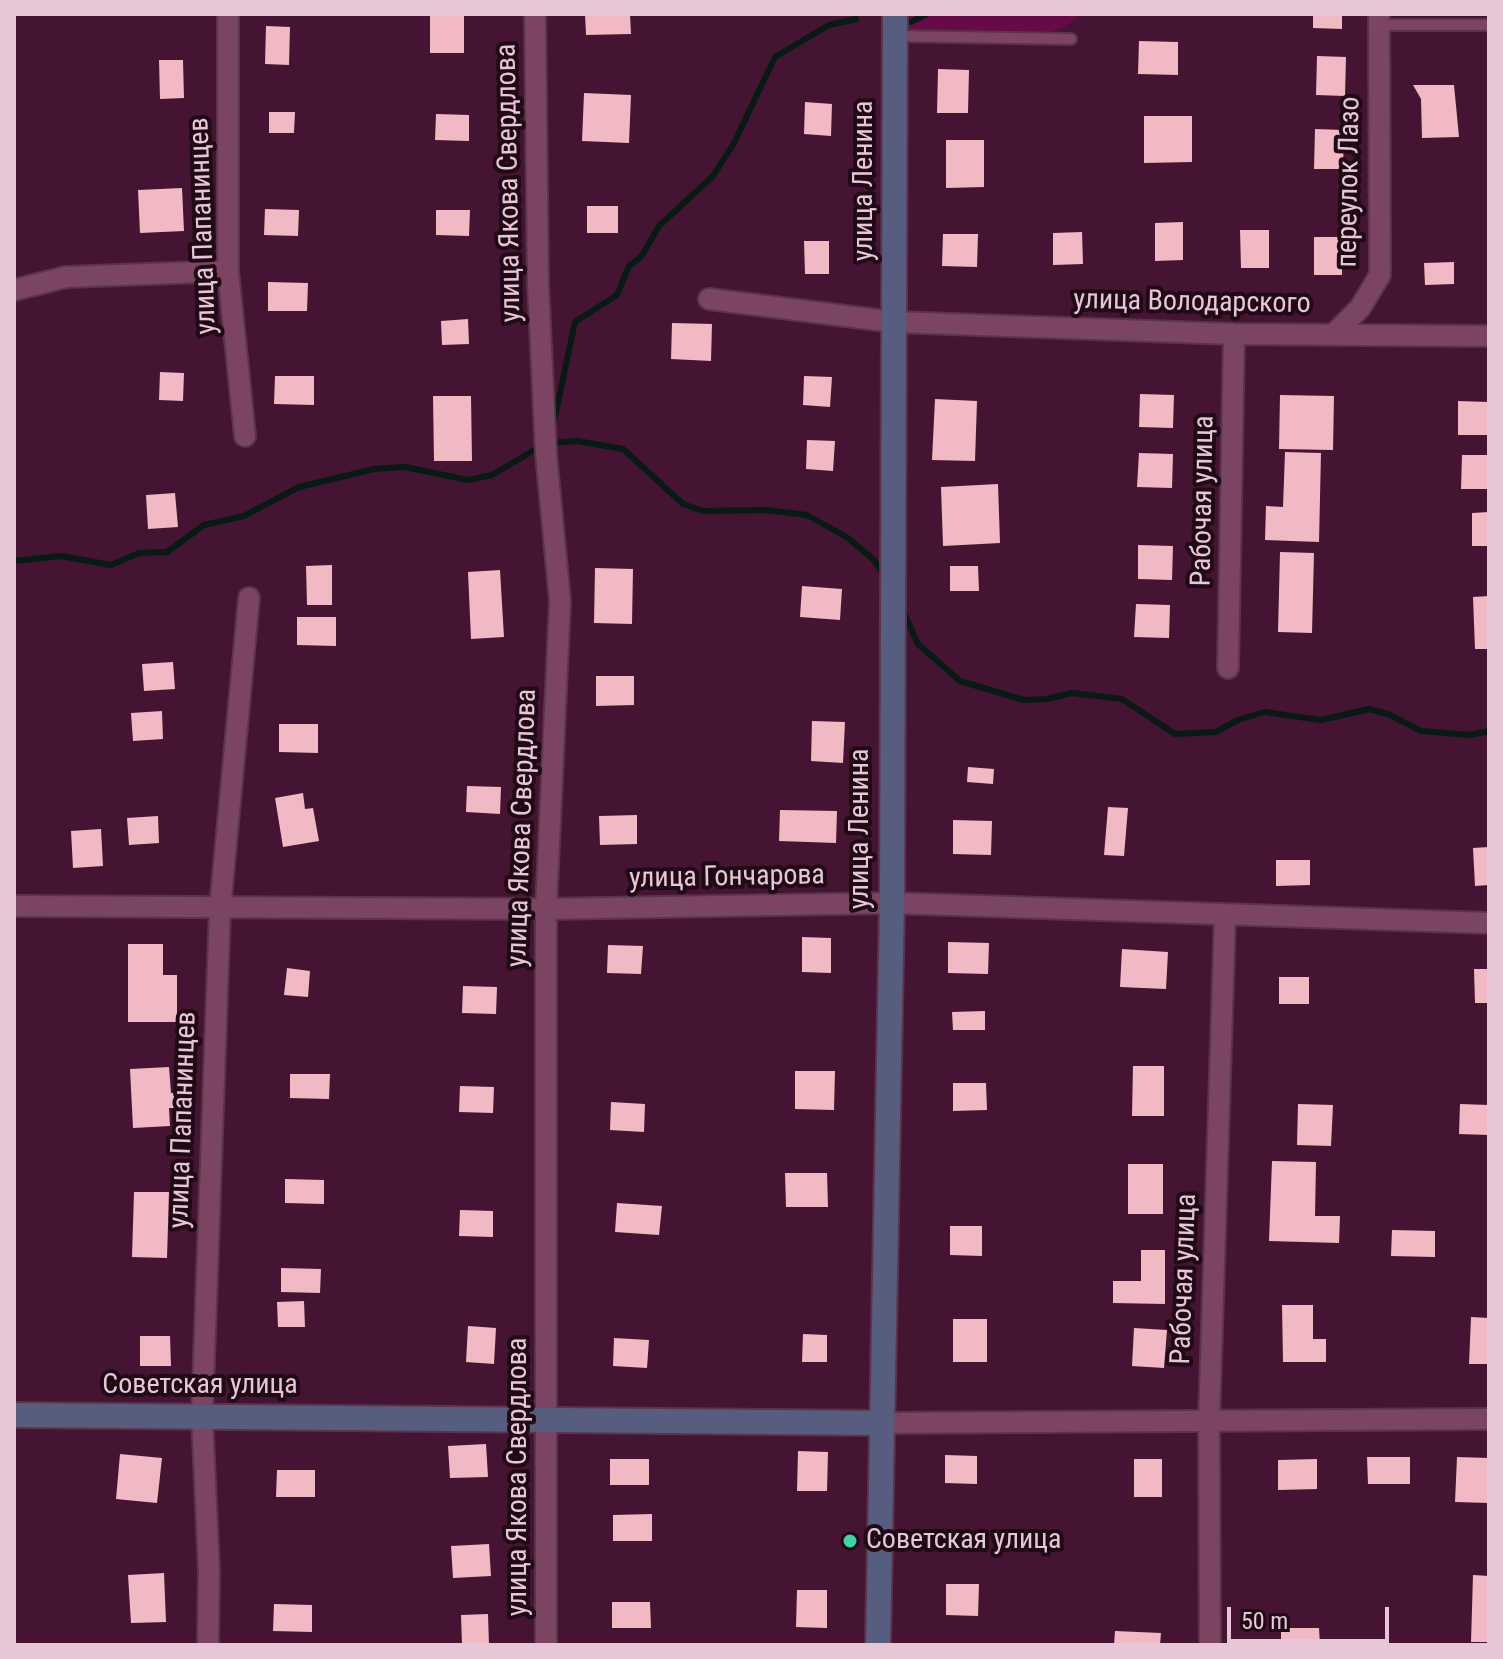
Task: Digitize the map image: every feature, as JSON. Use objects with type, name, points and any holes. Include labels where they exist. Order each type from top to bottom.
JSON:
[{"type":"main road","name":"улица Ленина","points":[[878,1645],[892,903],[896,25]]},
{"type":"main road","name":"Советская улица","points":[[14,1415],[880,1423]]},
{"type":"street","name":"улица Папанинцев","points":[[228,14],[228,271],[245,436]]},
{"type":"street","name":"улица Якова Свердлова","points":[[535,14],[538,283],[546,454],[560,601],[546,909],[546,1645]]},
{"type":"street","name":"переулок Лазо","points":[[1333,335],[1360,308],[1380,275],[1379,20]]},
{"type":"street","points":[[14,290],[66,277],[228,271]]},
{"type":"street","name":"улица Володарского","points":[[709,299],[894,322],[1234,334],[1489,336]]},
{"type":"street","name":"Рабочая улица","points":[[1228,668],[1234,334]]},
{"type":"street","name":"улица Папанинцев","points":[[208,1645],[209,1571],[202,1416],[220,908],[249,598]]},
{"type":"street","name":"улица Гончарова","points":[[14,906],[546,909],[892,903],[1489,923]]},
{"type":"street","name":"Рабочая улица","points":[[1210,1645],[1209,1421],[1225,916]]},
{"type":"street","name":"Советская улица","points":[[880,1423],[1489,1419]]},
{"type":"lane","points":[[1379,20],[1489,25]]},
{"type":"lane","points":[[896,25],[1071,39]]},
{"type":"shaded area","points":[[895,14],[1082,14],[1066,26],[1033,39],[896,36]]},
{"type":"building","points":[[430,14],[464,14],[464,53],[430,53]]},
{"type":"building","points":[[585,14],[630,14],[631,34],[586,35]]},
{"type":"building","points":[[1313,14],[1342,14],[1342,29],[1313,28]]},
{"type":"building","points":[[266,26],[290,27],[289,65],[265,64]]},
{"type":"building","points":[[1139,41],[1178,42],[1178,75],[1138,74]]},
{"type":"building","points":[[1317,56],[1346,57],[1345,96],[1316,95]]},
{"type":"building","points":[[159,60],[183,60],[184,98],[160,99]]},
{"type":"building","points":[[938,69],[969,70],[968,113],[937,113]]},
{"type":"building","points":[[1413,85],[1454,85],[1459,137],[1422,138],[1421,99]]},
{"type":"building","points":[[584,93],[631,95],[629,143],[582,141]]},
{"type":"building","points":[[805,102],[832,104],[831,136],[804,134]]},
{"type":"building","points":[[269,112],[295,112],[294,133],[269,133]]},
{"type":"building","points":[[436,114],[469,115],[469,141],[435,140]]},
{"type":"building","points":[[1144,116],[1192,116],[1192,162],[1144,163]]},
{"type":"building","points":[[1315,129],[1344,130],[1343,169],[1314,169]]},
{"type":"building","points":[[946,140],[984,140],[984,187],[946,188]]},
{"type":"building","points":[[182,188],[184,231],[140,233],[138,190]]},
{"type":"building","points":[[587,206],[618,206],[618,233],[587,233]]},
{"type":"building","points":[[265,209],[299,210],[298,236],[264,235]]},
{"type":"building","points":[[436,210],[470,210],[469,236],[436,235]]},
{"type":"building","points":[[1183,222],[1183,260],[1155,261],[1155,223]]},
{"type":"building","points":[[1240,230],[1269,230],[1269,268],[1241,268]]},
{"type":"building","points":[[1082,232],[1083,264],[1053,265],[1053,233]]},
{"type":"building","points":[[943,234],[978,234],[977,267],[942,266]]},
{"type":"building","points":[[1314,237],[1342,237],[1342,275],[1314,275]]},
{"type":"building","points":[[804,241],[829,241],[829,274],[805,274]]},
{"type":"building","points":[[1454,262],[1454,284],[1425,285],[1424,263]]},
{"type":"building","points":[[268,282],[308,283],[307,311],[268,311]]},
{"type":"building","points":[[468,319],[469,344],[442,345],[441,321]]},
{"type":"building","points":[[672,323],[712,324],[711,361],[671,359]]},
{"type":"building","points":[[160,372],[184,373],[183,401],[159,400]]},
{"type":"building","points":[[275,376],[314,376],[314,405],[274,404]]},
{"type":"building","points":[[804,376],[832,377],[830,407],[803,405]]},
{"type":"building","points":[[1140,394],[1174,395],[1173,428],[1139,427]]},
{"type":"building","points":[[1280,395],[1334,396],[1333,450],[1279,449]]},
{"type":"building","points":[[433,396],[471,396],[472,461],[434,461]]},
{"type":"building","points":[[935,399],[977,401],[975,461],[932,460]]},
{"type":"building","points":[[1458,401],[1489,402],[1489,435],[1458,435]]},
{"type":"building","points":[[807,440],[835,441],[833,471],[806,469]]},
{"type":"building","points":[[1285,452],[1321,453],[1319,542],[1265,540],[1266,506],[1283,507]]},
{"type":"building","points":[[1139,453],[1173,454],[1172,488],[1137,487]]},
{"type":"building","points":[[1462,455],[1489,455],[1489,489],[1461,489]]},
{"type":"building","points":[[998,484],[1000,543],[943,546],[941,487]]},
{"type":"building","points":[[175,493],[178,527],[148,529],[146,495]]},
{"type":"building","points":[[1489,512],[1489,546],[1472,546],[1472,513]]},
{"type":"building","points":[[1138,545],[1173,546],[1172,580],[1138,579]]},
{"type":"building","points":[[1280,552],[1314,553],[1312,633],[1278,632]]},
{"type":"building","points":[[332,565],[332,605],[307,605],[306,566]]},
{"type":"building","points":[[950,566],[978,566],[979,591],[950,591]]},
{"type":"building","points":[[595,568],[633,569],[632,624],[594,623]]},
{"type":"building","points":[[500,570],[504,637],[471,639],[468,572]]},
{"type":"building","points":[[802,586],[842,589],[840,620],[800,617]]},
{"type":"building","points":[[1489,596],[1489,649],[1475,649],[1473,597]]},
{"type":"building","points":[[1136,604],[1170,605],[1169,638],[1134,637]]},
{"type":"building","points":[[297,617],[336,617],[336,646],[297,645]]},
{"type":"building","points":[[173,662],[175,689],[144,691],[142,664]]},
{"type":"building","points":[[596,676],[634,676],[634,705],[596,706]]},
{"type":"building","points":[[162,711],[163,739],[133,741],[131,713]]},
{"type":"building","points":[[812,721],[845,722],[843,763],[811,761]]},
{"type":"building","points":[[279,724],[318,724],[318,753],[279,752]]},
{"type":"building","points":[[968,767],[994,769],[993,784],[967,782]]},
{"type":"building","points":[[467,786],[501,787],[500,814],[466,812]]},
{"type":"building","points":[[303,793],[305,809],[313,808],[319,841],[283,847],[275,798]]},
{"type":"building","points":[[1108,807],[1128,808],[1124,856],[1104,855]]},
{"type":"building","points":[[780,810],[837,811],[836,843],[779,841]]},
{"type":"building","points":[[637,815],[637,844],[600,845],[599,816]]},
{"type":"building","points":[[158,816],[159,843],[129,845],[127,818]]},
{"type":"building","points":[[953,820],[992,821],[991,855],[953,854]]},
{"type":"building","points":[[101,829],[103,866],[73,868],[71,831]]},
{"type":"building","points":[[1489,847],[1489,885],[1475,886],[1473,848]]},
{"type":"building","points":[[1276,860],[1310,860],[1310,885],[1276,886]]},
{"type":"building","points":[[802,937],[831,938],[831,973],[802,972]]},
{"type":"building","points":[[948,942],[989,943],[988,974],[948,973]]},
{"type":"building","points":[[128,944],[163,944],[163,975],[177,975],[177,1022],[128,1022]]},
{"type":"building","points":[[608,945],[643,946],[641,974],[607,973]]},
{"type":"building","points":[[1122,949],[1168,952],[1166,989],[1120,987]]},
{"type":"building","points":[[287,968],[310,971],[308,997],[284,995]]},
{"type":"building","points":[[1474,969],[1489,969],[1489,1003],[1475,1003]]},
{"type":"building","points":[[1279,977],[1309,977],[1309,1004],[1279,1004]]},
{"type":"building","points":[[463,986],[497,987],[496,1014],[462,1013]]},
{"type":"building","points":[[985,1011],[985,1030],[953,1030],[952,1012]]},
{"type":"building","points":[[1133,1066],[1164,1066],[1164,1116],[1132,1116]]},
{"type":"building","points":[[169,1067],[171,1093],[182,1093],[183,1108],[169,1108],[170,1126],[133,1128],[130,1069]]},
{"type":"building","points":[[795,1071],[835,1071],[834,1110],[795,1109]]},
{"type":"building","points":[[290,1074],[330,1074],[329,1099],[290,1098]]},
{"type":"building","points":[[953,1083],[986,1083],[987,1110],[953,1111]]},
{"type":"building","points":[[460,1086],[494,1087],[493,1113],[459,1112]]},
{"type":"building","points":[[611,1102],[645,1104],[644,1132],[610,1130]]},
{"type":"building","points":[[1298,1104],[1333,1105],[1331,1146],[1297,1145]]},
{"type":"building","points":[[1460,1104],[1489,1105],[1489,1135],[1459,1134]]},
{"type":"building","points":[[1272,1161],[1316,1162],[1315,1216],[1340,1216],[1339,1243],[1269,1241]]},
{"type":"building","points":[[1128,1164],[1163,1164],[1163,1214],[1128,1214]]},
{"type":"building","points":[[785,1173],[827,1173],[828,1207],[786,1207]]},
{"type":"building","points":[[285,1179],[324,1180],[324,1204],[285,1203]]},
{"type":"building","points":[[134,1192],[169,1192],[167,1258],[132,1257]]},
{"type":"building","points":[[617,1203],[662,1206],[659,1235],[615,1232]]},
{"type":"building","points":[[460,1210],[493,1211],[493,1237],[459,1236]]},
{"type":"building","points":[[950,1226],[982,1226],[982,1256],[950,1255]]},
{"type":"building","points":[[1392,1230],[1435,1231],[1435,1257],[1391,1256]]},
{"type":"building","points":[[1141,1250],[1165,1250],[1165,1304],[1113,1303],[1113,1281],[1141,1281]]},
{"type":"building","points":[[281,1268],[321,1269],[320,1293],[281,1292]]},
{"type":"building","points":[[304,1301],[305,1327],[278,1327],[277,1302]]},
{"type":"building","points":[[1282,1305],[1313,1305],[1313,1339],[1326,1339],[1326,1362],[1283,1362]]},
{"type":"building","points":[[1471,1317],[1489,1318],[1489,1364],[1469,1364]]},
{"type":"building","points":[[953,1319],[987,1319],[987,1362],[953,1362]]},
{"type":"building","points":[[468,1326],[496,1328],[494,1364],[466,1362]]},
{"type":"building","points":[[1134,1328],[1167,1330],[1164,1368],[1132,1366]]},
{"type":"building","points":[[803,1334],[827,1335],[827,1362],[802,1362]]},
{"type":"building","points":[[140,1336],[170,1336],[171,1366],[140,1366]]},
{"type":"building","points":[[614,1338],[649,1340],[647,1368],[613,1366]]},
{"type":"building","points":[[486,1444],[488,1477],[450,1478],[448,1446]]},
{"type":"building","points":[[798,1451],[828,1452],[827,1491],[797,1491]]},
{"type":"building","points":[[120,1454],[162,1458],[157,1503],[116,1499]]},
{"type":"building","points":[[945,1455],[977,1456],[977,1484],[945,1483]]},
{"type":"building","points":[[1367,1457],[1410,1457],[1410,1484],[1368,1484]]},
{"type":"building","points":[[1457,1457],[1489,1458],[1489,1503],[1455,1502]]},
{"type":"building","points":[[610,1459],[649,1459],[649,1485],[610,1485]]},
{"type":"building","points":[[1134,1459],[1162,1459],[1162,1497],[1134,1497]]},
{"type":"building","points":[[1317,1459],[1317,1489],[1278,1490],[1278,1460]]},
{"type":"building","points":[[277,1470],[315,1470],[315,1497],[276,1497]]},
{"type":"building","points":[[652,1514],[652,1541],[613,1541],[613,1515]]},
{"type":"building","points":[[489,1544],[491,1576],[453,1578],[451,1546]]},
{"type":"building","points":[[164,1573],[166,1622],[131,1623],[128,1575]]},
{"type":"building","points":[[1473,1575],[1489,1576],[1489,1642],[1471,1642]]},
{"type":"building","points":[[946,1584],[979,1584],[978,1616],[946,1615]]},
{"type":"building","points":[[797,1590],[827,1590],[827,1628],[796,1627]]},
{"type":"building","points":[[612,1602],[650,1602],[651,1628],[612,1628]]},
{"type":"building","points":[[274,1604],[312,1605],[312,1632],[273,1631]]},
{"type":"building","points":[[488,1614],[489,1645],[462,1645],[461,1615]]},
{"type":"building","points":[[1281,1628],[1319,1628],[1320,1645],[1281,1645]]},
{"type":"building","points":[[1115,1631],[1161,1633],[1160,1645],[1114,1645]]},
{"type":"waterway","points":[[901,22],[911,22],[927,14]]},
{"type":"waterway","points":[[552,431],[575,322],[617,295],[629,266],[641,257],[659,226],[713,176],[734,143],[775,57],[829,25],[856,19]]},
{"type":"waterway","points":[[14,561],[61,556],[111,565],[139,553],[167,552],[204,525],[244,516],[299,487],[374,469],[405,467],[468,480],[492,475],[546,443],[577,441],[623,449],[683,504],[703,511],[766,510],[807,515],[848,538],[874,560],[885,576]]},
{"type":"waterway","points":[[903,611],[918,644],[960,681],[1024,700],[1072,693],[1122,699],[1175,734],[1216,732],[1238,720],[1264,712],[1321,720],[1369,709],[1388,714],[1421,731],[1470,735],[1489,731]]},
{"type":"place","name":"Советская улица","points":[[850,1541]]}]
